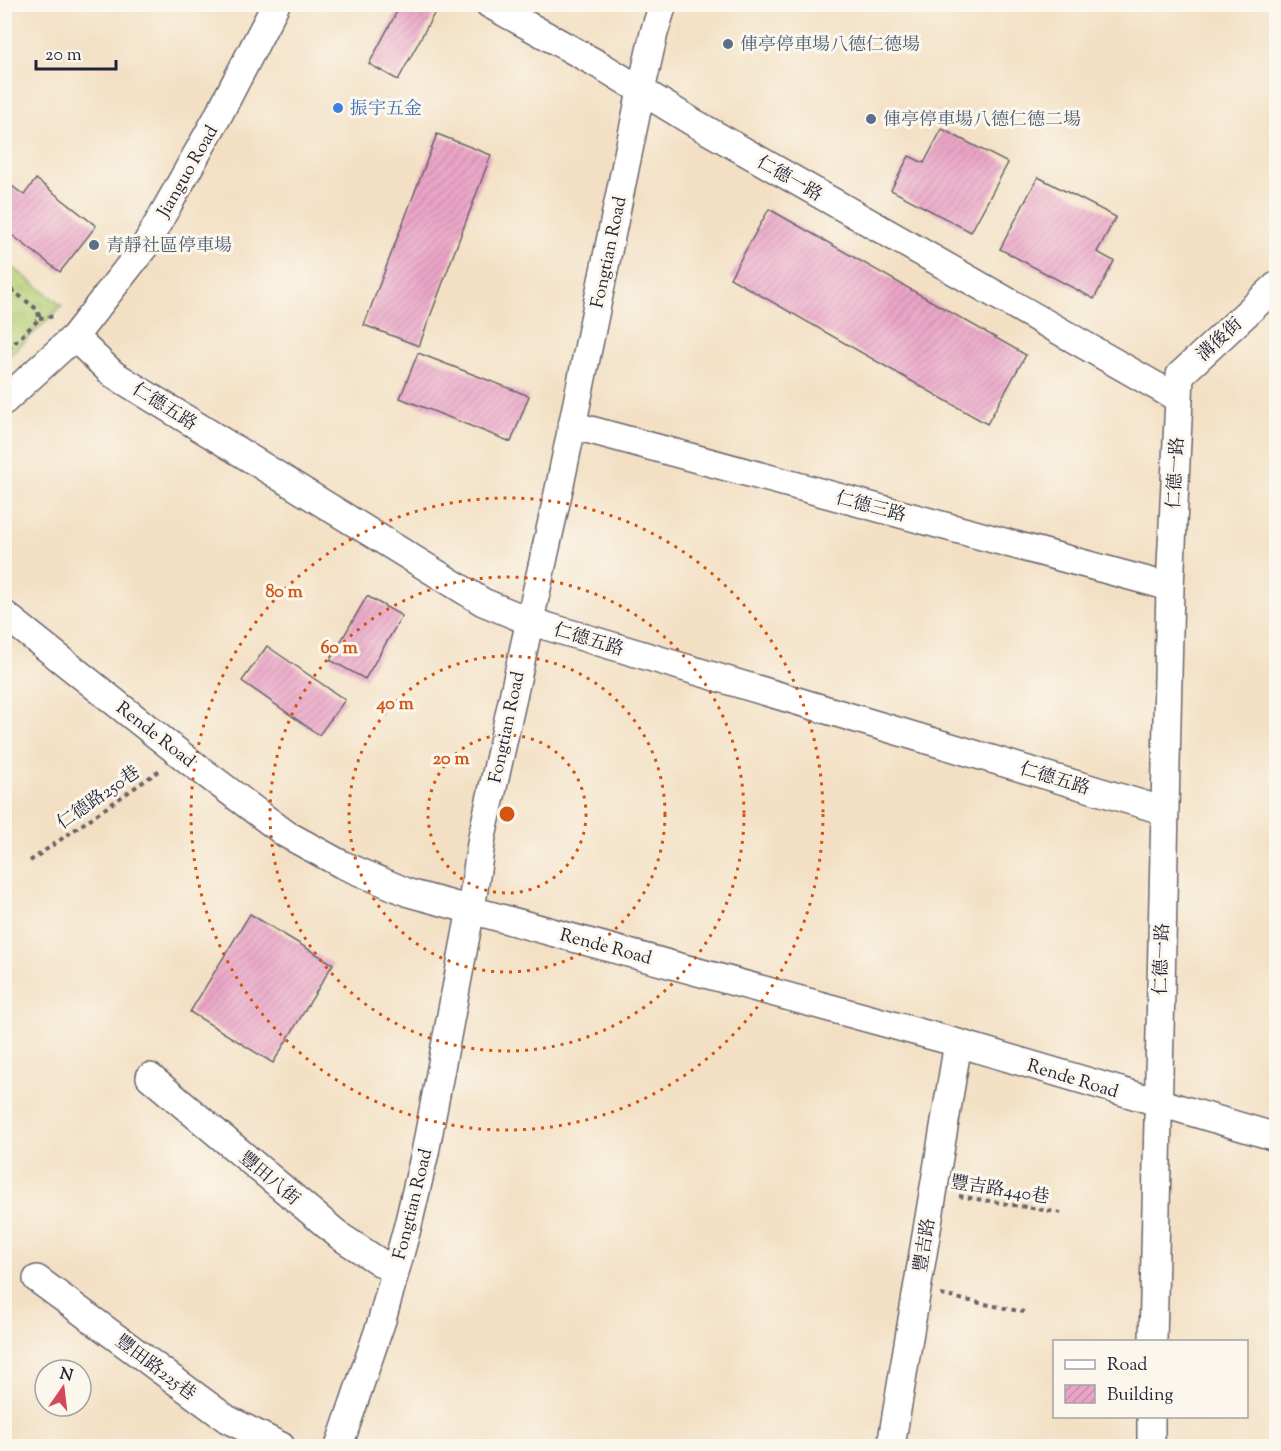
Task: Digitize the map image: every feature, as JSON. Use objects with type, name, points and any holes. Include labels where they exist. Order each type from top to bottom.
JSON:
[{"type":"street","name":"Jianguo Road","points":[[4,401],[74,337],[145,246],[217,118],[276,4]]},
{"type":"street","name":"仁德一路","points":[[489,4],[603,67],[641,91],[1179,399],[1170,587],[1153,1340]]},
{"type":"street","name":"Fongtian Road","points":[[339,1446],[382,1320],[425,1154],[471,909],[482,837],[545,555],[641,91],[663,4]]},
{"type":"street","name":"溝後街","points":[[1179,399],[1180,375],[1276,286]]},
{"type":"street","name":"仁德五路","points":[[74,337],[113,374],[483,602],[529,621],[1165,812]]},
{"type":"street","name":"仁德三路","points":[[572,425],[1170,587]]},
{"type":"street","name":"Rende Road","points":[[4,614],[286,834],[341,864],[410,893],[958,1043],[1276,1137]]},
{"type":"street","name":"豐吉路","points":[[891,1446],[958,1043]]},
{"type":"street","name":"豐田八街","points":[[150,1077],[340,1237],[395,1272]]},
{"type":"street","name":"豐田路225巷","points":[[37,1279],[227,1419],[281,1446]]},
{"type":"street","points":[[1151,1418],[1151,1446]]},
{"type":"path","points":[[4,284],[38,310],[39,318]]},
{"type":"path","points":[[4,293],[10,288]]},
{"type":"path","points":[[4,353],[39,318],[60,314]]},
{"type":"path","name":"仁德路250巷","points":[[30,861],[182,755]]},
{"type":"path","name":"豐吉路440巷","points":[[933,1192],[1062,1213]]},
{"type":"path","points":[[917,1290],[1024,1312]]},
{"type":"path","points":[[4,1437],[18,1446]]},
{"type":"green space","points":[[5,261],[62,306],[5,360]]},
{"type":"building","points":[[401,4],[421,4],[435,12],[398,80],[369,64]]},
{"type":"building","points":[[942,129],[1008,163],[971,232],[891,190],[909,156],[924,163]]},
{"type":"building","points":[[437,134],[491,155],[419,346],[364,325]]},
{"type":"building","points":[[1038,177],[1116,217],[1097,252],[1114,261],[1094,299],[1000,249]]},
{"type":"building","points":[[36,179],[96,226],[60,272],[4,229],[4,180],[24,195]]},
{"type":"building","points":[[769,209],[1026,355],[987,424],[730,278]]},
{"type":"building","points":[[418,353],[529,396],[511,442],[400,398]]},
{"type":"building","points":[[367,596],[402,616],[365,679],[330,660]]},
{"type":"building","points":[[267,646],[345,700],[319,735],[242,681]]},
{"type":"building","points":[[250,914],[333,964],[273,1063],[190,1012]]},
{"type":"place","name":"俥亭停車場八德仁德場","points":[[728,44]]},
{"type":"place","name":"振宇五金","points":[[338,108]]},
{"type":"place","name":"俥亭停車場八德仁德二場","points":[[871,119]]},
{"type":"place","name":"青靜社區停車場","points":[[94,245]]}]
